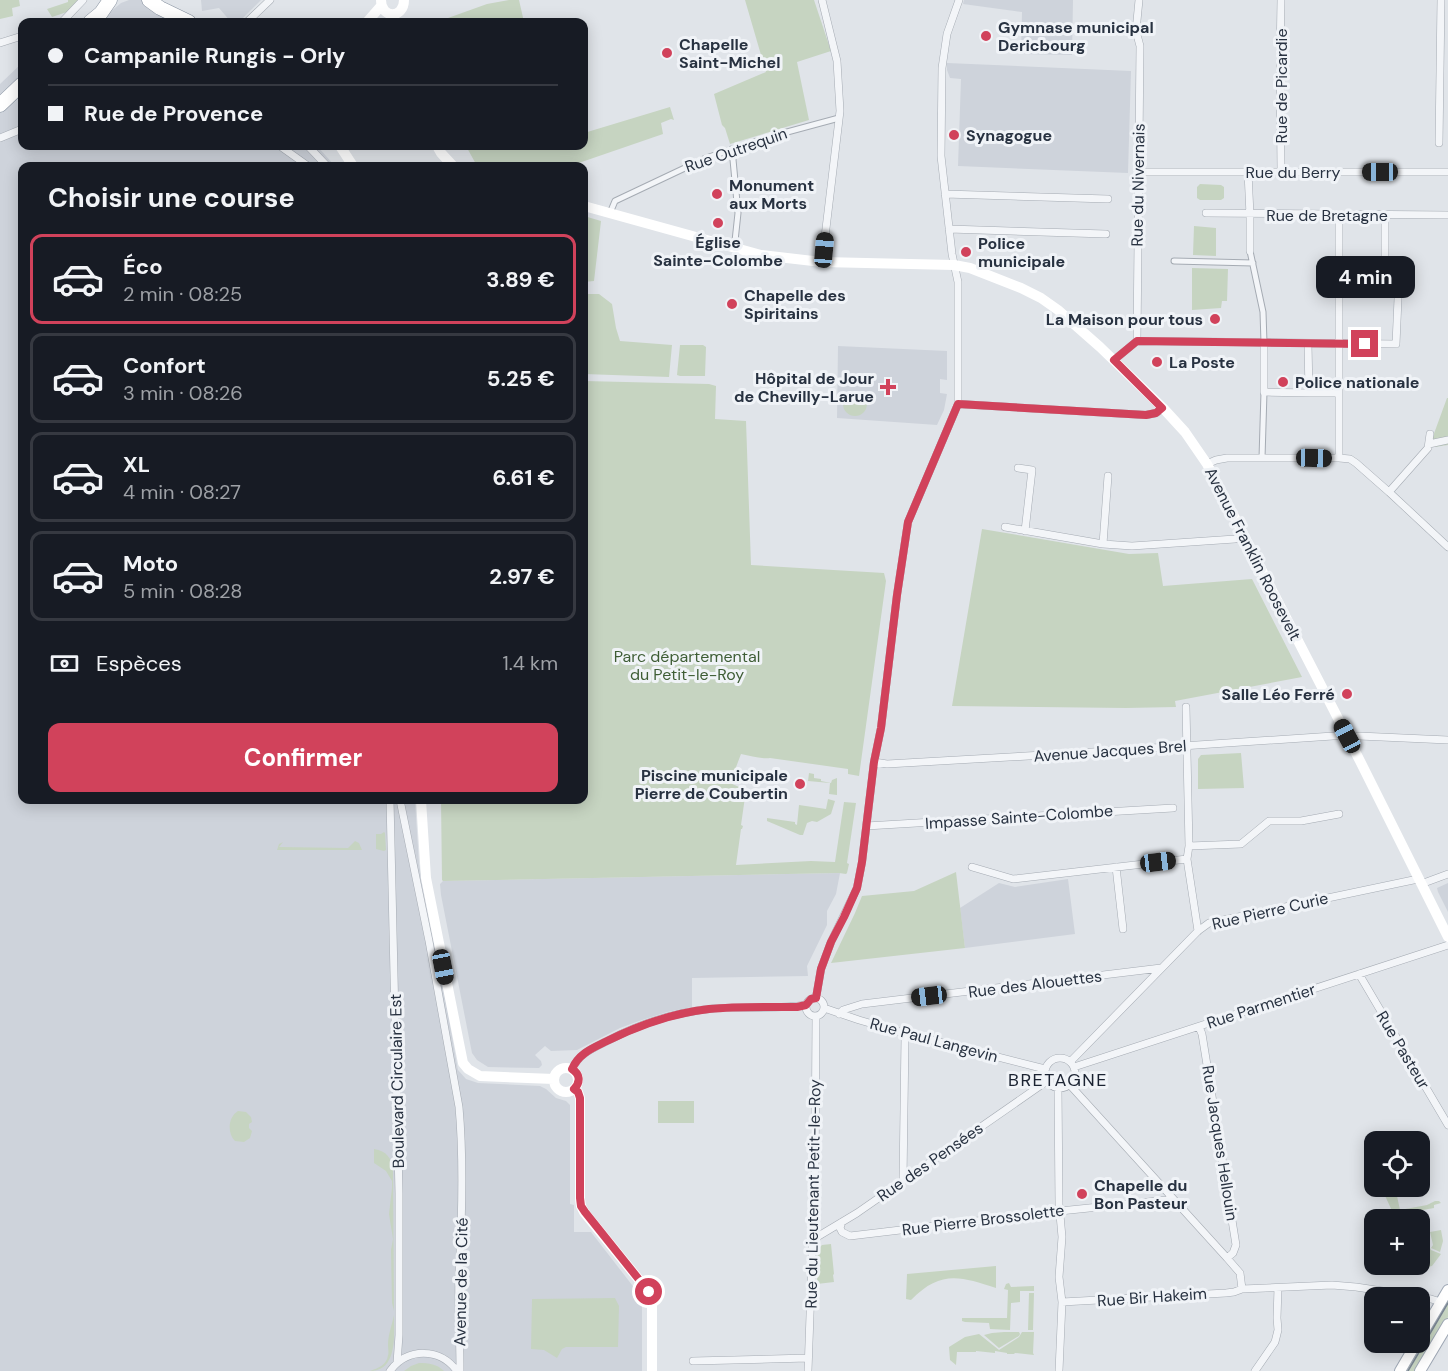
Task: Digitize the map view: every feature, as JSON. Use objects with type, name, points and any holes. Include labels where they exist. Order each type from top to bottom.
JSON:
[{"type":"highway","points":[[95,18],[110,0]]},
{"type":"highway","points":[[149,0],[181,18]]},
{"type":"highway","points":[[0,105],[18,88]]},
{"type":"main road","points":[[372,18],[383,6],[400,18],[404,0]]},
{"type":"main road","points":[[440,150],[449,162]]},
{"type":"main road","name":"Avenue Franklin Roosevelt","points":[[588,207],[761,255],[822,262],[954,265],[970,268],[1041,298],[1081,329],[1185,432],[1207,464],[1448,937]]},
{"type":"main road","points":[[421,804],[426,878],[463,1062],[468,1069],[480,1076],[554,1079]]},
{"type":"main road","points":[[562,1068],[572,1069],[579,1078],[579,1082],[571,1091],[563,1092],[556,1087],[554,1079],[556,1072],[562,1068]]},
{"type":"main road","points":[[574,1089],[580,1098],[581,1206],[649,1292],[652,1307],[652,1371]]},
{"type":"main road","points":[[1430,1321],[1448,1290]]},
{"type":"main road","points":[[1420,1371],[1448,1324]]},
{"type":"main road","points":[[1400,1371],[1411,1353]]},
{"type":"street","points":[[66,18],[83,0]]},
{"type":"street","points":[[251,18],[270,0]]},
{"type":"street","points":[[822,0],[837,61],[840,111],[822,262]]},
{"type":"street","points":[[816,998],[821,969],[831,942],[857,888],[908,522],[958,404],[958,282],[949,229],[941,156],[942,68],[947,34],[959,0]]},
{"type":"street","name":"Rue du Nivernais","points":[[1137,341],[1140,46],[1136,31],[1139,0]]},
{"type":"street","name":"Rue de Picardie","points":[[1281,0],[1281,171]]},
{"type":"street","points":[[1439,143],[1441,0]]},
{"type":"street","points":[[0,43],[18,37]]},
{"type":"street","name":"Rue Outrequin","points":[[610,213],[615,201],[706,158],[776,135],[839,118]]},
{"type":"street","points":[[0,138],[18,131]]},
{"type":"street","points":[[732,149],[738,213],[736,249]]},
{"type":"street","points":[[286,150],[302,162]]},
{"type":"street","points":[[312,150],[323,162]]},
{"type":"street","name":"Rue du Berry","points":[[1139,172],[1448,172]]},
{"type":"street","points":[[1248,172],[1250,251],[1263,312],[1262,458]]},
{"type":"street","points":[[945,194],[1108,199]]},
{"type":"street","name":"Rue de Bretagne","points":[[1206,213],[1448,215]]},
{"type":"street","points":[[1339,214],[1339,458]]},
{"type":"street","points":[[1114,360],[1137,341],[1396,344],[1399,276],[1396,271],[1385,265],[1385,215]]},
{"type":"street","points":[[949,229],[1106,234]]},
{"type":"street","points":[[1174,261],[1252,262]]},
{"type":"street","points":[[1308,344],[1309,393]]},
{"type":"street","points":[[1264,392],[1339,393]]},
{"type":"street","points":[[958,404],[1146,415],[1156,413],[1162,408]]},
{"type":"street","points":[[1389,492],[1428,448],[1430,434]]},
{"type":"street","points":[[1429,444],[1448,440]]},
{"type":"street","points":[[1207,464],[1227,458],[1350,459],[1448,547]]},
{"type":"street","points":[[1018,468],[1032,470],[1025,531]]},
{"type":"street","points":[[1103,544],[1108,476]]},
{"type":"street","points":[[1005,526],[1103,544],[1132,546],[1235,539],[1244,536]]},
{"type":"street","points":[[1186,707],[1189,846],[1186,859],[1198,931]]},
{"type":"street","name":"Avenue Jacques Brel","points":[[874,762],[886,764],[1347,736],[1448,740]]},
{"type":"street","name":"Boulevard Circulaire Est","points":[[390,804],[399,1192],[397,1363]]},
{"type":"street","name":"Avenue de la Cité","points":[[401,804],[429,941],[459,1107],[462,1193],[459,1371]]},
{"type":"street","name":"Impasse Sainte-Colombe","points":[[866,826],[1173,808]]},
{"type":"street","points":[[1189,846],[1241,844],[1269,821],[1301,820],[1339,814]]},
{"type":"street","points":[[972,867],[1013,879],[1186,859]]},
{"type":"street","points":[[1116,867],[1123,929]]},
{"type":"street","name":"Rue Pierre Curie","points":[[1072,1065],[1161,968],[1209,923],[1419,882],[1448,874]]},
{"type":"street","name":"Rue Parmentier","points":[[1072,1065],[1200,1027],[1448,945]]},
{"type":"street","name":"Rue des Alouettes","points":[[839,1014],[843,1010],[862,1004],[1161,968]]},
{"type":"street","name":"Rue Pasteur","points":[[1359,974],[1448,1125]]},
{"type":"street","points":[[572,1069],[577,1060],[588,1051],[656,1020],[707,1009],[806,1005],[811,999],[816,998]]},
{"type":"street","points":[[806,1005],[808,1013],[816,1016],[821,1014],[824,1008],[823,1003],[816,998]]},
{"type":"street","name":"Rue Paul Langevin","points":[[824,1008],[903,1033],[1045,1069]]},
{"type":"street","name":"Rue du Lieutenant Petit-le-Roy","points":[[808,1371],[815,1175],[816,1016]]},
{"type":"street","name":"Rue Jacques Hellouin","points":[[1200,1027],[1236,1245],[1233,1253],[1227,1258]]},
{"type":"street","points":[[903,1033],[905,1038],[903,1180]]},
{"type":"street","points":[[1056,1058],[1066,1059],[1072,1065],[1074,1077],[1069,1084],[1058,1088],[1047,1081],[1045,1069],[1056,1058]]},
{"type":"street","name":"Rue des Pensées","points":[[812,1240],[842,1222],[1047,1081]]},
{"type":"street","points":[[1069,1084],[1240,1273],[1242,1289]]},
{"type":"street","points":[[1058,1088],[1062,1237],[1059,1276],[1062,1302],[1059,1371]]},
{"type":"street","name":"Rue Pierre Brossolette","points":[[842,1222],[840,1228],[842,1232],[850,1236],[1172,1198]]},
{"type":"street","name":"Rue Bir Hakeim","points":[[1062,1302],[1332,1285],[1441,1302]]},
{"type":"street","points":[[1255,1371],[1275,1342],[1278,1330],[1278,1288]]},
{"type":"street","points":[[390,1371],[397,1363],[417,1353],[432,1353],[446,1359],[459,1371]]},
{"type":"street","points":[[693,1361],[808,1358]]},
{"type":"shaded area","points":[[129,0],[158,0],[187,18],[104,18],[121,3]]},
{"type":"shaded area","points":[[201,0],[261,0],[243,18],[228,18],[219,8],[202,11]]},
{"type":"shaded area","points":[[964,0],[1073,0],[1072,55],[1021,54],[1022,12],[963,4]]},
{"type":"shaded area","points":[[947,63],[1131,71],[1128,173],[958,166],[961,79],[950,78]]},
{"type":"shaded area","points":[[18,67],[18,150],[321,150],[331,162],[18,162],[18,804],[415,804],[419,864],[458,1070],[466,1079],[478,1083],[540,1086],[570,1105],[570,1204],[574,1205],[574,1232],[591,1232],[639,1294],[642,1302],[642,1371],[0,1371],[0,84]]},
{"type":"shaded area","name":"Hôpital de Jour de Chevilly-Larue","points":[[838,346],[947,351],[947,380],[940,379],[940,393],[947,394],[944,410],[937,425],[837,418]]},
{"type":"shaded area","points":[[840,873],[836,894],[827,911],[827,925],[807,966],[808,976],[692,978],[692,1007],[667,1012],[620,1028],[577,1050],[551,1051],[545,1046],[535,1055],[541,1061],[542,1065],[539,1068],[488,1067],[477,1060],[472,1053],[441,895],[440,884],[443,881]]},
{"type":"shaded area","points":[[1068,879],[1075,934],[965,948],[960,908],[999,883],[1015,887]]},
{"type":"shaded area","points":[[1448,883],[1448,912],[1437,888]]},
{"type":"green space","points":[[0,0],[19,0],[20,6],[12,8],[13,16],[0,19]]},
{"type":"green space","points":[[68,0],[79,0],[70,11],[52,17],[47,9],[68,2]]},
{"type":"green space","points":[[519,0],[523,18],[448,18],[487,4]]},
{"type":"green space","points":[[745,0],[814,0],[831,51],[797,62],[809,120],[730,144],[722,125],[714,94],[766,72]]},
{"type":"green space","points":[[670,107],[674,120],[661,123],[663,134],[582,162],[475,162],[468,150],[588,150],[588,132]]},
{"type":"green space","points":[[1200,184],[1221,185],[1224,187],[1224,198],[1200,200],[1197,198],[1197,187]]},
{"type":"green space","points":[[588,217],[601,221],[594,281],[588,282]]},
{"type":"green space","points":[[1194,226],[1216,228],[1216,256],[1193,255]]},
{"type":"green space","points":[[1192,268],[1228,269],[1227,301],[1222,301],[1221,308],[1192,310]]},
{"type":"green space","points":[[588,294],[599,294],[612,304],[620,341],[672,345],[669,377],[588,374]]},
{"type":"green space","points":[[680,345],[706,347],[705,376],[677,375]]},
{"type":"green space","name":"Parc départemental du Petit-le-Roy","points":[[588,381],[716,386],[715,419],[746,421],[751,565],[884,573],[886,581],[859,776],[848,774],[848,769],[741,754],[730,783],[746,790],[736,865],[835,862],[844,802],[856,803],[847,873],[442,880],[441,804],[588,804]]},
{"type":"green space","points":[[855,392],[864,395],[867,404],[864,413],[855,416],[846,413],[843,404],[846,395]]},
{"type":"green space","points":[[1447,398],[1448,445],[1435,447],[1435,441],[1432,439]]},
{"type":"green space","points":[[982,529],[1129,554],[1158,553],[1163,586],[1252,579],[1302,677],[1175,701],[1176,707],[952,706]]},
{"type":"green space","points":[[1241,753],[1244,788],[1198,789],[1198,759],[1201,755]]},
{"type":"green space","points":[[809,773],[814,774],[814,778],[831,783],[837,778],[837,795],[829,794],[830,783],[808,781]]},
{"type":"green space","points":[[828,799],[835,801],[831,814],[817,822],[807,823],[803,835],[767,821],[767,818],[795,822],[797,825],[799,805],[826,809]]},
{"type":"green space","points":[[384,832],[386,850],[384,851],[376,849],[376,834]]},
{"type":"green space","points":[[355,841],[359,843],[362,850],[277,850],[279,844],[283,842],[279,847],[348,848]]},
{"type":"green space","points":[[956,872],[965,948],[831,963],[862,896],[914,891]]},
{"type":"green space","points":[[658,1101],[694,1101],[694,1123],[658,1123]]},
{"type":"green space","points":[[238,1111],[246,1112],[252,1122],[249,1124],[252,1131],[250,1138],[244,1142],[235,1141],[230,1130],[232,1117]]},
{"type":"green space","points":[[374,1149],[388,1156],[393,1169],[394,1311],[391,1250],[393,1239],[389,1214],[392,1181],[386,1171],[374,1163]]},
{"type":"green space","points":[[1386,1197],[1397,1197],[1400,1209],[1391,1209]]},
{"type":"green space","points":[[1435,1201],[1441,1203],[1434,1205],[1434,1208],[1405,1209]]},
{"type":"green space","points":[[1441,1230],[1443,1241],[1440,1252],[1431,1248],[1433,1245],[1430,1232]]},
{"type":"green space","points":[[831,1244],[834,1282],[817,1284],[818,1249],[822,1245]]},
{"type":"green space","points":[[1430,1248],[1441,1254],[1430,1266]]},
{"type":"green space","points":[[996,1266],[996,1288],[951,1278],[931,1284],[911,1300],[906,1299],[907,1274]]},
{"type":"green space","points":[[1009,1283],[1011,1287],[1034,1286],[1034,1291],[1020,1291],[1020,1302],[1011,1303],[1010,1330],[990,1329],[989,1323],[962,1321],[962,1318],[1007,1318],[1008,1290],[1004,1289]]},
{"type":"green space","points":[[1029,1293],[1034,1293],[1033,1330],[1028,1330]]},
{"type":"green space","points":[[1448,1297],[1448,1317],[1430,1347],[1430,1327]]},
{"type":"green space","points":[[615,1298],[619,1306],[618,1347],[566,1347],[562,1349],[557,1358],[544,1350],[531,1349],[532,1299]]},
{"type":"green space","points":[[394,1315],[394,1341],[390,1358],[386,1365],[370,1371],[382,1366],[386,1361]]},
{"type":"green space","points":[[1019,1332],[1020,1334],[999,1348],[984,1335],[992,1333]]},
{"type":"green space","points":[[1022,1332],[1034,1332],[1034,1355],[995,1351],[995,1353],[957,1352],[956,1365],[950,1360],[949,1347],[965,1337],[979,1334],[999,1350],[1019,1337]]},
{"type":"green space","points":[[1415,1353],[1427,1353],[1416,1371],[1404,1371]]},
{"type":"green space","points":[[419,1363],[433,1364],[444,1371],[404,1371]]},
{"type":"tram line","points":[[1408,1371],[1448,1303]]},
{"type":"place","name":"Gymnase municipal Dericbourg","points":[[986,36]]},
{"type":"place","name":"Chapelle Saint-Michel","points":[[667,53]]},
{"type":"place","name":"Synagogue","points":[[954,135]]},
{"type":"place","name":"Monument aux Morts","points":[[717,194]]},
{"type":"place","name":"Église Sainte-Colombe","points":[[718,223]]},
{"type":"place","name":"Police municipale","points":[[966,252]]},
{"type":"place","name":"Chapelle des Spiritains","points":[[732,304]]},
{"type":"place","name":"La Maison pour tous","points":[[1215,319]]},
{"type":"place","name":"La Poste","points":[[1157,362]]},
{"type":"place","name":"Police nationale","points":[[1283,382]]},
{"type":"place","name":"Hôpital de Jour de Chevilly-Larue","points":[[888,387]]},
{"type":"place","name":"Salle Léo Ferré","points":[[1347,694]]},
{"type":"place","name":"Piscine municipale Pierre de Coubertin","points":[[800,784]]},
{"type":"place","name":"Chapelle du Bon Pasteur","points":[[1082,1194]]},
{"type":"district","name":"BRETAGNE","points":[[1058,1080]]},
{"type":"route","points":[[649,1292],[581,1206],[580,1095],[574,1089],[579,1078],[572,1069],[580,1056],[588,1051],[656,1020],[707,1009],[797,1007],[806,1005],[808,1000],[816,998],[821,969],[831,942],[857,888],[908,522],[958,404],[1146,415],[1156,413],[1162,408],[1114,360],[1137,341],[1365,344]]}]
